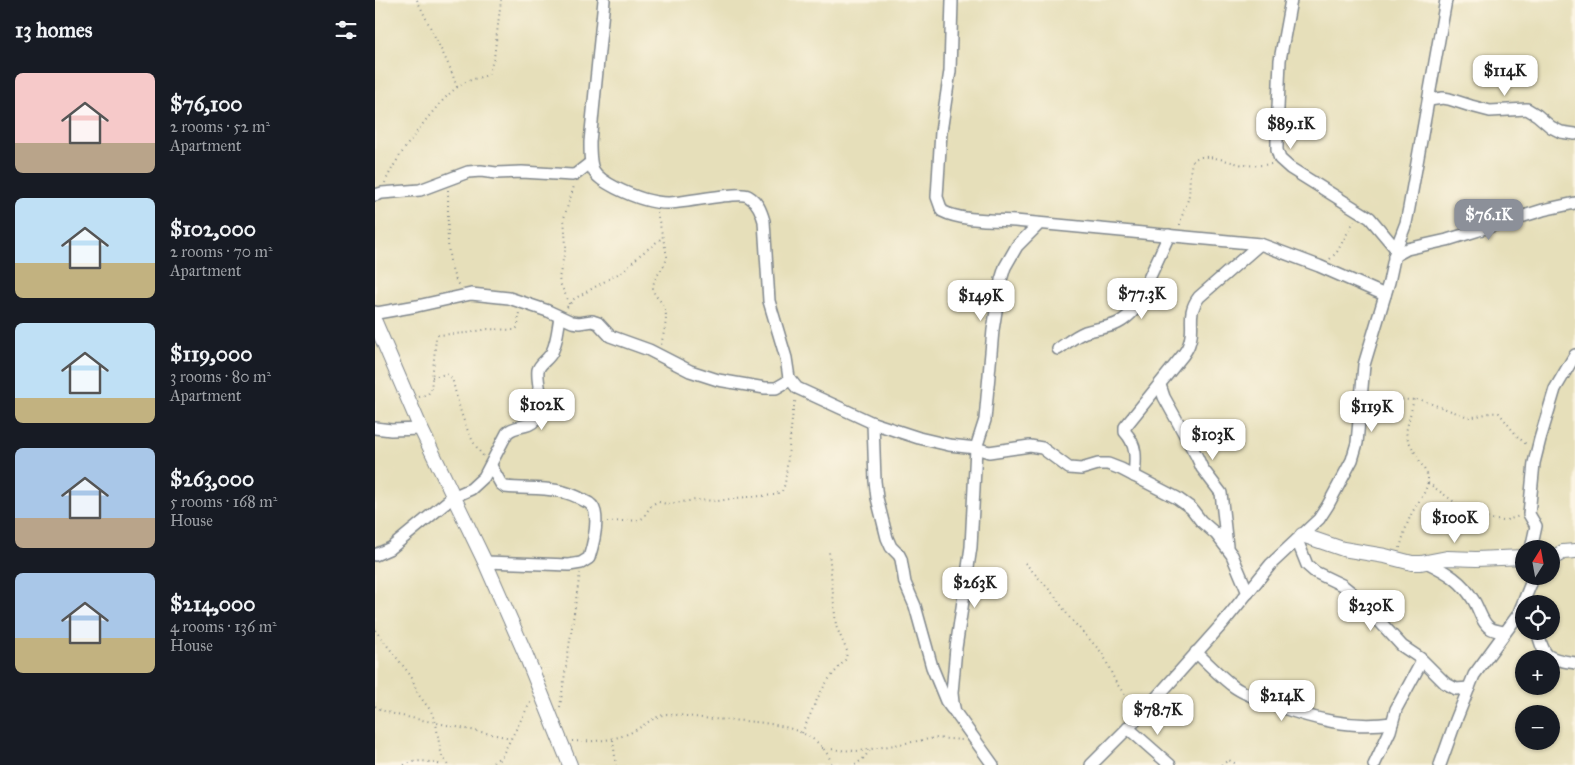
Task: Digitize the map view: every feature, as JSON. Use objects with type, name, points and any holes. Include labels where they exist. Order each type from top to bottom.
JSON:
[{"type":"street","points":[[604,0],[590,142],[590,163],[594,172],[601,180],[624,192],[654,202],[691,201],[738,194],[747,196],[754,201],[761,210],[764,222],[769,300],[794,384]]},
{"type":"street","points":[[952,0],[950,71],[941,132],[937,197],[942,211],[950,216],[1260,244],[1319,266],[1385,296]]},
{"type":"street","points":[[1291,0],[1280,60],[1277,132],[1277,150],[1280,159],[1370,218],[1395,253]]},
{"type":"street","points":[[1091,765],[1141,715],[1271,564],[1319,519],[1352,460],[1357,443],[1364,365],[1385,296],[1395,253],[1406,222],[1446,0]]},
{"type":"street","points":[[1429,100],[1449,99],[1490,111],[1527,109],[1551,127],[1561,132],[1575,134]]},
{"type":"street","points":[[379,194],[420,190],[461,174],[481,171],[575,175],[590,163]]},
{"type":"street","points":[[1395,253],[1447,240],[1543,210],[1575,203]]},
{"type":"street","points":[[955,712],[953,693],[957,648],[971,547],[976,448],[985,420],[991,350],[1001,280],[1005,267],[1017,246],[1039,224]]},
{"type":"street","points":[[1058,349],[1077,336],[1115,326],[1126,319],[1135,309],[1169,235]]},
{"type":"street","points":[[1134,476],[1135,448],[1125,432],[1125,427],[1183,355],[1189,344],[1191,315],[1194,304],[1199,297],[1260,244]]},
{"type":"street","points":[[375,312],[417,306],[467,295],[509,298],[561,318],[579,323],[587,321],[598,323],[610,336],[649,350],[697,373],[733,383],[765,388],[776,388],[794,384],[873,422],[919,438],[989,452],[1030,446],[1042,448],[1069,468],[1081,469],[1098,464],[1108,464],[1177,498],[1191,508],[1227,546],[1247,594]]},
{"type":"street","points":[[375,555],[391,548],[453,497],[471,489],[484,477],[511,428],[531,423],[535,420],[541,404],[538,376],[539,366],[552,352],[561,318]]},
{"type":"street","points":[[376,328],[410,400],[421,429],[485,562],[539,687],[569,765]]},
{"type":"street","points":[[1533,540],[1536,526],[1529,516],[1531,487],[1537,453],[1555,389],[1575,355]]},
{"type":"street","points":[[1160,385],[1164,397],[1202,468],[1221,493],[1227,546]]},
{"type":"street","points":[[873,422],[876,489],[887,538],[891,547],[901,559],[905,583],[917,612],[935,674],[946,701],[993,765]]},
{"type":"street","points":[[375,428],[421,429]]},
{"type":"street","points":[[485,562],[581,564],[589,558],[596,522],[593,507],[573,494],[561,490],[505,486],[501,484],[491,466]]},
{"type":"street","points":[[1299,538],[1412,563],[1447,558],[1515,558]]},
{"type":"street","points":[[1299,538],[1307,565],[1315,572],[1342,585],[1352,593],[1402,646],[1422,661],[1449,686],[1456,689],[1469,688]]},
{"type":"street","points":[[1560,554],[1575,551]]},
{"type":"street","points":[[1426,562],[1445,571],[1458,581],[1473,599],[1486,624],[1490,628],[1505,632]]},
{"type":"street","points":[[1441,765],[1474,675],[1515,619]]},
{"type":"street","points":[[1539,640],[1546,656],[1575,663]]},
{"type":"street","points":[[1196,652],[1234,687],[1253,698],[1310,718],[1340,723],[1374,725],[1392,723]]},
{"type":"street","points":[[1374,765],[1386,741],[1396,709],[1422,661]]},
{"type":"street","points":[[1128,728],[1170,765]]},
{"type":"path","points":[[417,0],[450,68],[457,87]]},
{"type":"path","points":[[379,194],[402,152],[433,112],[457,87],[463,83],[488,75],[494,58],[501,0]]},
{"type":"path","points":[[1183,236],[1180,229],[1180,220],[1188,198],[1193,160],[1209,157],[1249,165],[1285,164]]},
{"type":"path","points":[[569,304],[559,278],[566,246],[566,211],[579,172]]},
{"type":"path","points":[[448,179],[448,244],[451,264],[453,276],[467,295]]},
{"type":"path","points":[[654,202],[667,256],[666,262],[653,284],[655,296],[664,307],[666,313],[659,355]]},
{"type":"path","points":[[1319,266],[1337,252],[1359,210]]},
{"type":"path","points":[[561,318],[574,299],[623,271],[663,237]]},
{"type":"path","points":[[410,400],[428,394],[431,390],[436,338],[438,335],[488,329],[515,330],[519,325],[520,301]]},
{"type":"path","points":[[432,377],[446,374],[452,378],[466,428],[472,441],[491,466]]},
{"type":"path","points":[[596,522],[639,520],[643,518],[650,507],[659,502],[667,504],[696,500],[718,501],[774,495],[782,491],[785,484],[794,384]]},
{"type":"path","points":[[1361,391],[1378,398],[1414,399],[1430,402],[1468,417],[1499,413],[1517,436],[1537,453]]},
{"type":"path","points":[[1397,560],[1411,514],[1428,483],[1428,476],[1408,440],[1406,432],[1414,399]]},
{"type":"path","points":[[1428,483],[1474,516],[1503,521],[1518,516],[1525,518],[1529,516]]},
{"type":"path","points":[[802,733],[811,711],[828,680],[846,659],[847,651],[836,626],[829,552]]},
{"type":"path","points":[[1025,563],[1055,596],[1069,617],[1103,654],[1115,682],[1141,715]]},
{"type":"path","points":[[581,564],[558,736],[590,742],[612,739],[631,733],[656,717],[667,714],[753,721],[789,728],[802,733],[815,741],[830,758],[832,765]]},
{"type":"path","points":[[375,630],[411,676],[418,694],[431,711],[436,723],[442,756],[448,765]]},
{"type":"path","points":[[497,765],[539,687]]},
{"type":"path","points":[[375,706],[397,715],[511,738]]},
{"type":"path","points":[[821,748],[851,752],[935,738],[977,742]]},
{"type":"path","points":[[612,739],[617,765]]},
{"type":"path","points":[[855,765],[870,750]]},
{"type":"path","points":[[489,765],[501,757]]},
{"type":"path","points":[[404,765],[416,760],[442,765]]},
{"type":"path","points":[[1221,765],[1229,760],[1239,765]]}]
